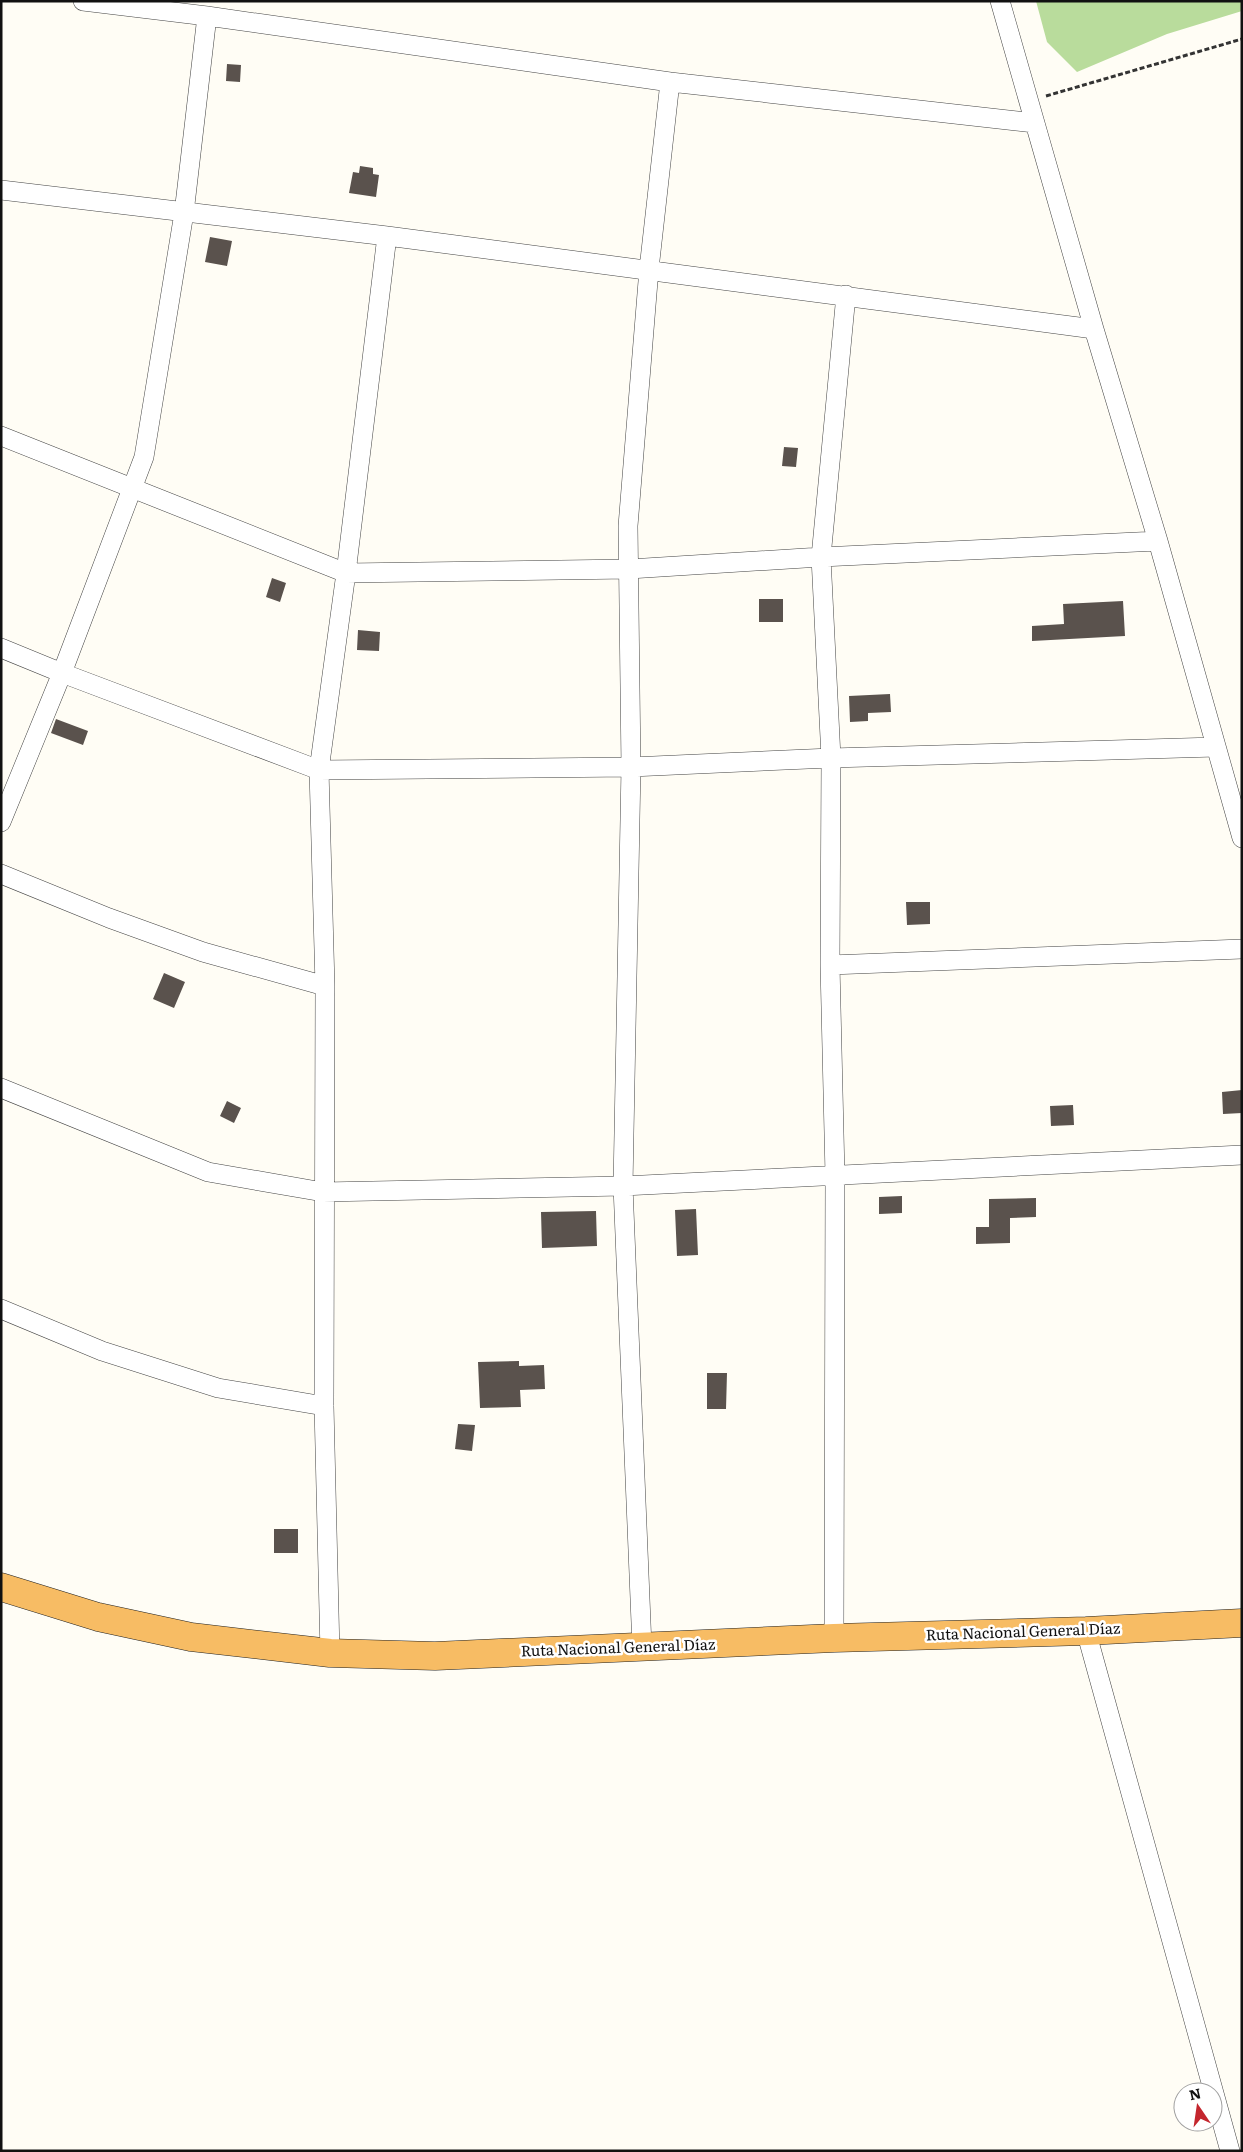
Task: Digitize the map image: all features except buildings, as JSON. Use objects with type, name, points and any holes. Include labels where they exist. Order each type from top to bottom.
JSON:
[{"type":"highway","name":"Ruta Nacional General Díaz","points":[[1,1587],[98,1617],[191,1637],[330,1653],[435,1656],[834,1638],[1086,1631],[1242,1623]]},
{"type":"street","points":[[83,1],[207,16],[670,82],[1035,123]]},
{"type":"street","points":[[1000,1],[1094,329],[1158,541],[1242,838]]},
{"type":"street","points":[[1,822],[62,673],[144,457],[184,213],[207,16]]},
{"type":"street","points":[[642,1647],[623,1186],[631,767],[628,526],[649,269],[670,82]]},
{"type":"street","points":[[1,190],[649,269],[1094,329]]},
{"type":"street","points":[[330,1653],[324,1406],[324,986],[319,770],[346,573],[387,236]]},
{"type":"street","points":[[834,1638],[834,1175],[830,965],[831,758],[820,557],[846,295]]},
{"type":"street","points":[[1,436],[346,573],[629,569],[820,557],[1158,541]]},
{"type":"street","points":[[1,648],[319,770],[631,767],[831,758],[1216,747]]},
{"type":"street","points":[[1,874],[109,918],[203,952],[324,986]]},
{"type":"street","points":[[830,965],[1242,949]]},
{"type":"street","points":[[1,1088],[208,1172],[324,1192],[623,1186],[1242,1156]]},
{"type":"street","points":[[1,1309],[102,1351],[218,1388],[324,1406]]},
{"type":"street","points":[[1086,1631],[1230,2151]]},
{"type":"path","points":[[1028,101],[1242,39]]},
{"type":"green space","points":[[1036,1],[1242,1],[1242,11],[1167,34],[1077,72],[1047,42]]}]
